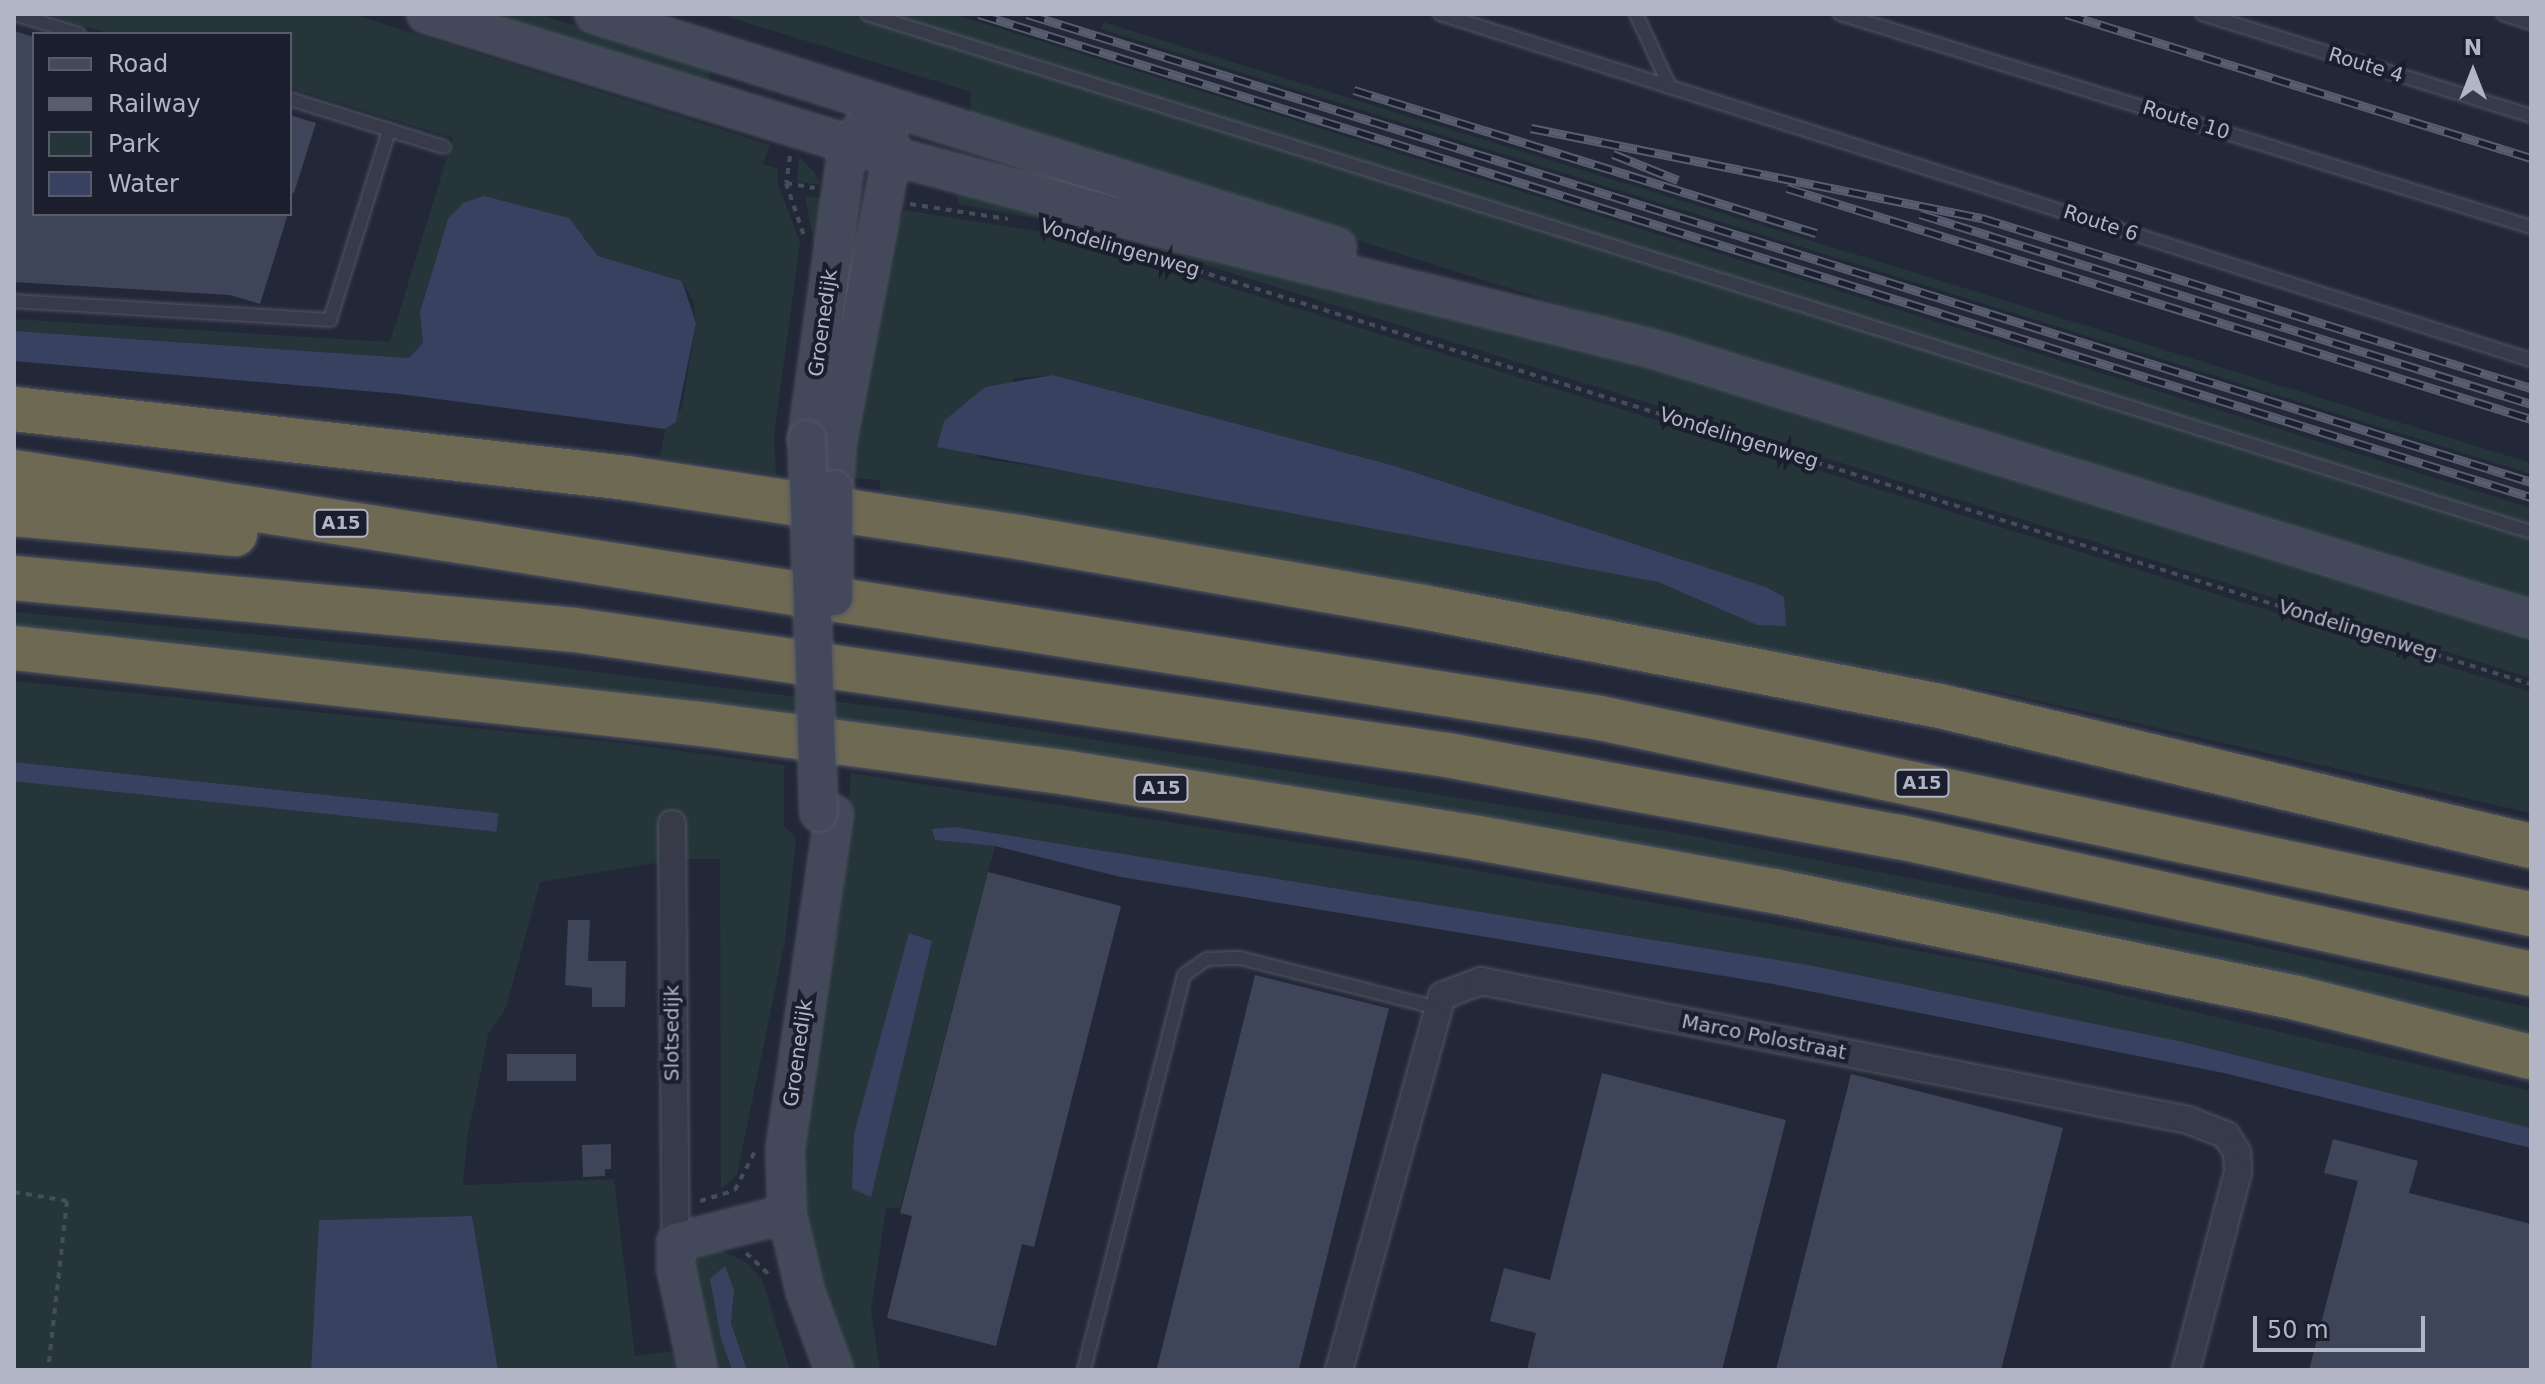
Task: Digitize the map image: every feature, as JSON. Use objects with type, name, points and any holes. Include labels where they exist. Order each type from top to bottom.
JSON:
[{"type":"highway","points":[[14,409],[627,478],[1018,537],[1423,607],[1940,706],[2531,846]]},
{"type":"highway","name":"A15","points":[[14,472],[1600,718],[2531,914]]},
{"type":"highway","name":"A15","points":[[14,514],[668,573]]},
{"type":"highway","points":[[14,578],[575,630],[1447,755],[1900,837],[2531,974]]},
{"type":"highway","name":"A15","points":[[14,648],[725,727],[1068,773],[1478,838],[1774,891],[2297,998],[2531,1057]]},
{"type":"main road","name":"Vondelingenweg","points":[[426,14],[848,144],[1177,232],[1650,348],[2531,619]]},
{"type":"main road","name":"Vondelingenweg","points":[[594,14],[881,107],[1605,326],[1650,348]]},
{"type":"main road","points":[[848,144],[881,107]]},
{"type":"main road","name":"Groenedijk","points":[[834,1370],[805,1291],[787,1214],[785,1150],[794,1066],[822,894],[834,489],[822,441],[881,215],[892,154],[881,107]]},
{"type":"main road","name":"Groenedijk","points":[[826,814],[822,441],[848,144]]},
{"type":"main road","points":[[881,215],[907,187],[945,168]]},
{"type":"main road","points":[[676,1242],[728,1226],[787,1214]]},
{"type":"main road","name":"Slotsedijk","points":[[676,1242],[676,1268],[698,1370]]},
{"type":"street","name":"Slotsedijk","points":[[672,824],[676,1242]]},
{"type":"street","name":"Marco Polostraat","points":[[1438,1008],[1442,996],[1481,981],[2188,1120],[2226,1135],[2237,1152],[2238,1172],[2186,1370]]},
{"type":"street","points":[[1339,1370],[1438,1008]]},
{"type":"lane","points":[[14,14],[72,32]]},
{"type":"lane","points":[[867,14],[2531,532]]},
{"type":"lane","name":"Route 6","points":[[1440,14],[2531,360]]},
{"type":"lane","points":[[1636,14],[1670,87]]},
{"type":"lane","name":"Route 10","points":[[1840,14],[2531,227]]},
{"type":"lane","name":"Route 4","points":[[2202,14],[2531,116]]},
{"type":"lane","points":[[2503,14],[2531,23]]},
{"type":"lane","points":[[292,100],[444,147]]},
{"type":"lane","points":[[14,301],[330,320],[389,130]]},
{"type":"lane","points":[[1084,1370],[1184,975],[1207,959],[1240,958],[1438,1008]]},
{"type":"path","name":"Vondelingenweg","points":[[943,209],[1016,221]]},
{"type":"path","name":"Vondelingenweg","points":[[1181,265],[2531,684]]},
{"type":"path","points":[[14,1192],[67,1201],[48,1370]]},
{"type":"path","points":[[728,1226],[731,1242],[773,1278],[778,1291]]},
{"type":"green space","points":[[46,14],[352,14],[770,145],[763,164],[778,169],[777,181],[800,243],[774,435],[776,475],[660,457],[665,429],[682,408],[696,323],[693,301],[682,281],[598,256],[585,237],[448,219],[420,311],[423,343],[409,358],[14,331],[14,319],[390,342],[453,138],[292,89],[292,32],[104,32]]},
{"type":"green space","points":[[481,14],[538,14],[712,68],[706,84]]},
{"type":"green space","points":[[719,14],[847,14],[2531,537],[2531,610],[969,118],[971,92]]},
{"type":"green space","points":[[885,14],[952,14],[1140,72],[2531,508],[2531,527]]},
{"type":"green space","points":[[1103,22],[2531,463],[2531,474],[1101,29]]},
{"type":"green space","points":[[799,157],[813,171],[822,185],[797,182]]},
{"type":"green space","points":[[954,183],[1627,354],[2531,634],[2531,678],[1087,228],[959,204]]},
{"type":"green space","points":[[805,196],[826,199],[825,226],[815,248]]},
{"type":"green space","points":[[904,210],[1061,235],[2531,692],[2531,813],[2000,692],[881,491],[879,480],[851,478],[864,380],[896,228]],"holes":[[[1054,375],[1395,466],[1766,587],[1757,625],[1658,582],[1150,483],[977,458],[1014,378]]]},
{"type":"green space","points":[[14,612],[411,649],[920,712],[1672,832],[2244,943],[2531,1008],[2531,1033],[2357,991],[754,710],[176,642],[14,630]]},
{"type":"green space","points":[[14,681],[631,744],[784,765],[784,826],[796,838],[785,941],[737,1175],[721,1189],[720,859],[680,859],[540,882],[506,1008],[488,1035],[467,1139],[463,1185],[614,1179],[635,1356],[674,1351],[680,1370],[498,1370],[472,1216],[319,1220],[311,1370],[14,1370],[14,781],[496,829],[498,813],[14,762]]},
{"type":"green space","points":[[851,773],[1451,866],[1990,964],[2531,1091],[2531,1128],[2183,1042],[1809,965],[956,827],[935,840],[995,846],[900,1208],[886,1208],[871,1311],[880,1370],[851,1370],[800,1225],[796,1161],[843,897]]},
{"type":"green space","points":[[705,1243],[746,1262],[762,1279],[790,1370],[747,1370],[731,1323],[733,1304],[725,1266],[721,1339],[732,1370],[707,1370],[694,1290],[694,1266]]},
{"type":"water","points":[[484,196],[569,218],[598,256],[682,281],[696,323],[676,422],[665,429],[400,394],[14,361],[14,331],[409,358],[423,343],[420,312],[448,219],[463,203]]},
{"type":"water","points":[[1053,375],[1395,466],[1766,587],[1784,597],[1786,626],[1757,625],[1658,582],[937,447],[944,421],[985,387]]},
{"type":"water","points":[[14,762],[498,813],[496,832],[14,781]]},
{"type":"water","points":[[956,827],[1809,965],[2183,1042],[2531,1128],[2531,1148],[2224,1073],[1773,984],[1121,877],[995,846],[935,840],[932,829]]},
{"type":"water","points":[[909,933],[932,941],[871,1197],[852,1189],[854,1134]]},
{"type":"water","points":[[472,1216],[498,1370],[311,1370],[319,1220]]},
{"type":"water","points":[[725,1266],[734,1290],[731,1323],[747,1370],[732,1370],[721,1339],[710,1279]]},
{"type":"building","points":[[14,31],[32,36],[32,216],[287,216],[260,304],[230,295],[14,282]]},
{"type":"building","points":[[292,116],[316,123],[292,192]]},
{"type":"building","points":[[988,872],[1121,906],[1034,1247],[1022,1244],[996,1346],[887,1318],[912,1216],[900,1213]]},
{"type":"building","points":[[568,920],[590,920],[588,961],[626,961],[625,1007],[592,1007],[592,988],[565,985]]},
{"type":"building","points":[[1255,975],[1389,1008],[1299,1370],[1157,1370]]},
{"type":"building","points":[[507,1054],[576,1054],[576,1081],[507,1081]]},
{"type":"building","points":[[1602,1073],[1786,1120],[1722,1370],[1527,1370],[1536,1333],[1490,1321],[1504,1268],[1550,1280]]},
{"type":"building","points":[[1851,1074],[2063,1128],[2001,1370],[1776,1370]]},
{"type":"building","points":[[2333,1139],[2418,1161],[2409,1193],[2531,1224],[2531,1370],[2309,1370],[2358,1181],[2324,1173]]},
{"type":"building","points":[[611,1144],[611,1169],[605,1169],[605,1176],[583,1177],[582,1145]]},
{"type":"railway","points":[[979,14],[2531,497]]},
{"type":"railway","points":[[1027,14],[2531,482]]},
{"type":"railway","points":[[2066,14],[2531,158]]},
{"type":"railway","points":[[1354,90],[1816,233]]},
{"type":"railway","points":[[1531,128],[1982,218],[2531,388]]},
{"type":"railway","points":[[1613,154],[1678,180]]},
{"type":"railway","points":[[1787,188],[2531,419]]},
{"type":"railway","points":[[1920,214],[2531,404]]}]
